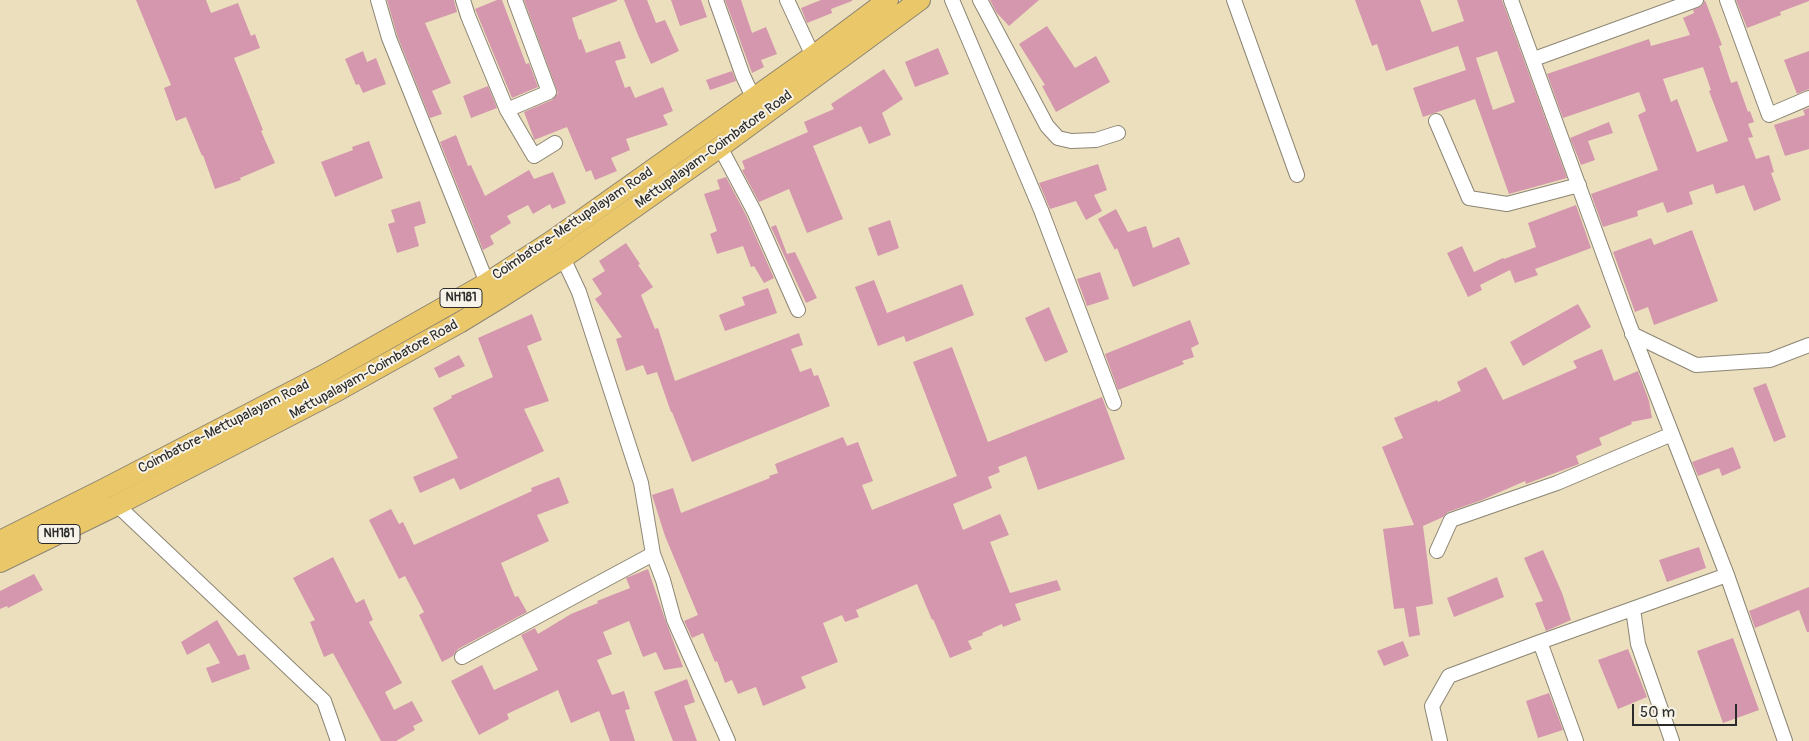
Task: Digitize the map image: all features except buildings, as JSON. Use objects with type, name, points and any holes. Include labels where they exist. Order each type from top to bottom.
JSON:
[{"type":"highway","name":"Coimbatore-Mettupalayam Road","points":[[0,541],[324,375],[487,283],[558,250],[753,97],[813,56],[888,0]]},
{"type":"highway","name":"Mettupalayam-Coimbatore Road","points":[[0,562],[117,505],[346,386],[459,323],[558,250],[720,147],[920,0]]},
{"type":"street","points":[[378,0],[389,38],[487,283]]},
{"type":"street","points":[[463,0],[507,110],[534,156],[555,143]]},
{"type":"street","points":[[507,110],[549,92],[515,0]]},
{"type":"street","points":[[716,0],[743,76],[753,97]]},
{"type":"street","points":[[787,0],[813,56]]},
{"type":"street","points":[[952,0],[1041,210],[1114,403]]},
{"type":"street","points":[[980,0],[1047,126],[1058,138],[1096,140],[1118,133]]},
{"type":"street","points":[[1234,0],[1297,175]]},
{"type":"street","points":[[1511,0],[1534,59],[1632,334],[1726,576],[1785,741]]},
{"type":"street","points":[[1534,59],[1696,0]]},
{"type":"street","points":[[1727,0],[1769,115],[1809,98]]},
{"type":"street","points":[[1436,121],[1469,198],[1507,204],[1579,185]]},
{"type":"street","points":[[720,147],[754,211],[798,310]]},
{"type":"street","points":[[558,250],[579,292],[641,483],[653,554],[663,580],[674,620],[728,741]]},
{"type":"street","points":[[1632,334],[1696,365],[1770,360],[1809,345]]},
{"type":"street","points":[[1437,551],[1451,520],[1557,483],[1672,434]]},
{"type":"street","points":[[117,505],[324,701],[338,741]]},
{"type":"street","points":[[462,657],[653,554]]},
{"type":"street","points":[[1440,741],[1432,706],[1449,676],[1726,576]]},
{"type":"street","points":[[1633,609],[1638,644],[1672,741]]},
{"type":"street","points":[[1540,642],[1572,740]]}]
